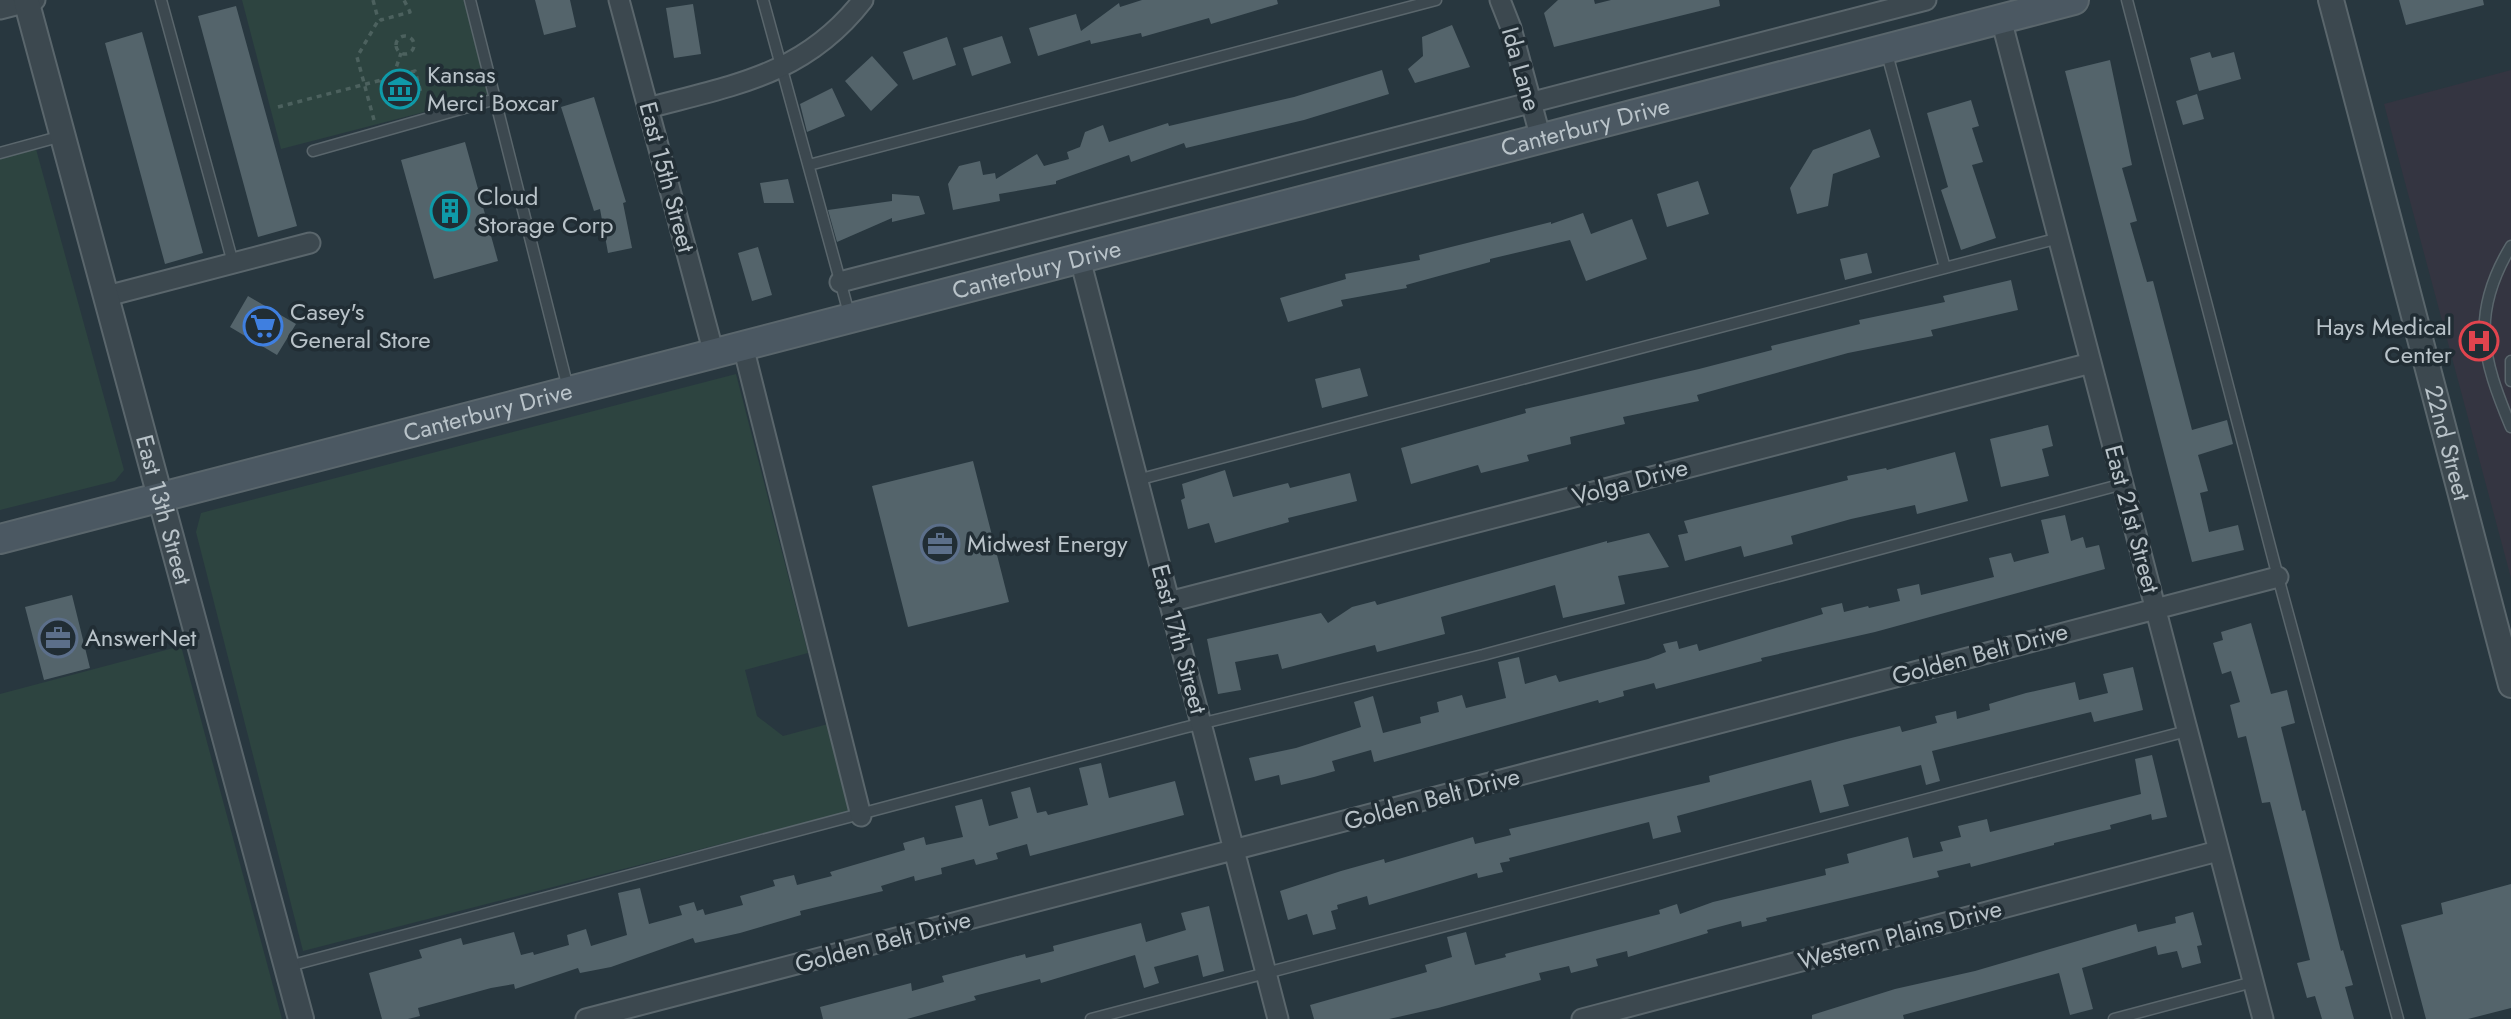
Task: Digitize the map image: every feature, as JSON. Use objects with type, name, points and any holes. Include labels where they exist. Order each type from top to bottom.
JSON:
[{"type":"main road","name":"Canterbury Drive","points":[[0,539],[2074,0]]},
{"type":"street","name":"East 15th Street","points":[[619,0],[715,354]]},
{"type":"street","points":[[648,108],[751,80],[782,68],[828,36],[863,0]]},
{"type":"street","name":"Ida Lane","points":[[1500,0],[1541,139]]},
{"type":"street","points":[[840,282],[1926,0]]},
{"type":"street","name":"22nd Street","points":[[2331,0],[2508,659],[2511,685]]},
{"type":"street","points":[[0,9],[29,1]]},
{"type":"street","name":"East 13th Street","points":[[29,1],[62,136],[301,1019]]},
{"type":"street","name":"East 21st Street","points":[[2001,19],[2263,1019]]},
{"type":"street","points":[[107,296],[310,243]]},
{"type":"street","name":"East 17th Street","points":[[1080,259],[1278,1019]]},
{"type":"street","points":[[743,346],[861,816]]},
{"type":"street","name":"Volga Drive","points":[[1169,602],[2091,362]]},
{"type":"street","name":"Golden Belt Drive","points":[[586,1019],[2278,577]]},
{"type":"street","name":"Western Plains Drive","points":[[1582,1019],[2218,851]]},
{"type":"lane","points":[[161,0],[233,263]]},
{"type":"lane","points":[[470,0],[569,392]]},
{"type":"lane","points":[[763,0],[850,318]]},
{"type":"lane","points":[[809,165],[1436,0]]},
{"type":"lane","points":[[2127,0],[2278,577],[2398,1019]]},
{"type":"lane","points":[[1886,49],[1945,268]]},
{"type":"lane","points":[[313,151],[496,99]]},
{"type":"lane","points":[[0,153],[62,136]]},
{"type":"lane","points":[[1137,480],[2059,238]]},
{"type":"lane","points":[[2511,246],[2496,275],[2490,295],[2485,336],[2490,376],[2511,426]]},
{"type":"lane","points":[[2511,361],[2511,381]]},
{"type":"lane","points":[[287,967],[1201,724],[1483,655],[2123,484]]},
{"type":"lane","points":[[1091,1019],[2187,731]]},
{"type":"lane","points":[[2114,1019],[2253,982]]},
{"type":"path","points":[[373,0],[379,19],[357,58],[377,133]]},
{"type":"path","points":[[379,19],[410,12],[404,0]]},
{"type":"path","points":[[393,77],[401,53],[396,43],[401,37],[407,36],[413,42],[413,48],[409,52],[401,53]]},
{"type":"path","points":[[278,107],[415,71],[421,93],[387,102],[381,80]]},
{"type":"shaded area","name":"Hays Medical Center","points":[[2511,70],[2511,578],[2384,104]]},
{"type":"green space","points":[[242,0],[465,0],[490,95],[281,149]]},
{"type":"green space","points":[[36,149],[124,470],[115,481],[0,510],[0,159]]},
{"type":"green space","points":[[736,374],[808,653],[745,670],[757,716],[783,736],[828,724],[850,811],[303,951],[196,532],[201,513]]},
{"type":"green space","points":[[181,646],[282,1019],[0,1019],[0,694]]},
{"type":"building","points":[[535,0],[570,0],[576,27],[544,35]]},
{"type":"building","points":[[1142,0],[1277,0],[1278,4],[1211,24],[1209,18],[1142,37],[1141,33],[1091,44],[1090,40],[1038,56],[1029,28],[1076,14],[1081,31],[1119,3],[1120,7]]},
{"type":"building","points":[[1558,0],[1594,0],[1595,4],[1611,0],[1719,0],[1720,6],[1554,47],[1544,13]]},
{"type":"building","points":[[2399,0],[2483,0],[2484,5],[2406,25]]},
{"type":"building","points":[[693,4],[701,54],[674,58],[666,8]]},
{"type":"building","points":[[236,6],[297,226],[258,237],[198,16]]},
{"type":"building","points":[[1452,25],[1470,67],[1415,83],[1408,69],[1423,56],[1422,37]]},
{"type":"building","points":[[142,32],[203,253],[165,264],[105,43]]},
{"type":"building","points":[[1002,36],[1011,63],[972,76],[963,48]]},
{"type":"building","points":[[947,37],[956,65],[913,80],[903,52]]},
{"type":"building","points":[[2210,52],[2212,58],[2234,52],[2241,79],[2199,91],[2190,58]]},
{"type":"building","points":[[872,56],[898,85],[871,111],[845,81]]},
{"type":"building","points":[[2110,60],[2132,165],[2122,168],[2137,221],[2130,223],[2147,282],[2153,281],[2192,430],[2227,420],[2233,444],[2198,455],[2208,491],[2200,493],[2209,532],[2238,525],[2244,550],[2192,562],[2065,71]]},
{"type":"building","points":[[1382,70],[1389,94],[1304,120],[1186,148],[1184,143],[1131,162],[1129,155],[1056,181],[1056,184],[999,194],[1000,201],[953,210],[948,184],[959,166],[980,161],[983,175],[995,173],[996,179],[1037,154],[1044,166],[1069,159],[1067,152],[1080,147],[1085,132],[1103,125],[1109,142],[1168,123],[1169,126],[1294,97]]},
{"type":"building","name":"Kansas Merci Boxcar","points":[[413,77],[417,92],[388,100],[384,85]]},
{"type":"building","points":[[832,88],[845,116],[807,132],[800,104]]},
{"type":"building","points":[[2197,94],[2204,119],[2183,125],[2176,101]]},
{"type":"building","points":[[594,97],[626,202],[623,203],[632,248],[608,253],[600,209],[594,211],[561,107]]},
{"type":"building","points":[[1971,100],[1979,126],[1972,128],[1983,162],[1972,165],[1996,238],[1961,250],[1941,190],[1948,187],[1927,113]]},
{"type":"building","points":[[1870,129],[1880,157],[1833,174],[1828,206],[1797,214],[1790,188],[1813,150]]},
{"type":"building","name":"Cloud Storage Corp","points":[[465,142],[498,261],[434,279],[401,160]]},
{"type":"building","points":[[788,179],[794,203],[764,203],[760,183]]},
{"type":"building","points":[[1698,181],[1709,214],[1667,227],[1657,194]]},
{"type":"building","points":[[892,194],[919,196],[925,214],[892,222],[892,218],[837,242],[828,210],[892,201]]},
{"type":"building","points":[[1583,213],[1591,234],[1632,219],[1647,259],[1586,281],[1570,240],[1490,259],[1490,262],[1406,285],[1407,288],[1341,300],[1343,306],[1288,322],[1280,298],[1346,279],[1345,274],[1420,260],[1419,255],[1551,224]]},
{"type":"building","points":[[758,247],[772,295],[752,301],[738,253]]},
{"type":"building","points":[[1867,253],[1872,273],[1845,280],[1840,259]]},
{"type":"building","points":[[2011,280],[2018,310],[1931,330],[1933,336],[1848,353],[1697,395],[1699,401],[1623,417],[1625,424],[1570,437],[1571,444],[1527,455],[1529,461],[1481,473],[1478,465],[1411,484],[1401,448],[1526,413],[1525,409],[1772,350],[1771,346],[1860,324],[1859,320],[1945,302],[1943,296]]},
{"type":"building","name":"Casey's General Store","points":[[248,296],[296,324],[277,355],[230,327]]},
{"type":"building","points":[[1360,368],[1368,396],[1322,408],[1315,379]]},
{"type":"building","points":[[2048,425],[2053,446],[2042,449],[2049,476],[2001,487],[1990,439]]},
{"type":"building","points":[[1955,452],[1968,501],[1917,514],[1915,505],[1851,519],[1791,536],[1793,544],[1744,557],[1741,546],[1685,561],[1678,535],[1688,533],[1684,521],[1848,480],[1847,476],[1886,468],[1887,470]]},
{"type":"building","name":"Midwest Energy","points":[[973,461],[1009,602],[908,627],[872,486]]},
{"type":"building","points":[[1225,470],[1233,497],[1288,483],[1290,488],[1350,473],[1357,501],[1288,518],[1289,522],[1215,543],[1209,523],[1188,529],[1181,500],[1185,498],[1182,484]]},
{"type":"building","points":[[2065,515],[2071,541],[2083,537],[2086,548],[2099,545],[2105,569],[1875,632],[1761,658],[1762,661],[1656,689],[1654,683],[1623,691],[1624,696],[1599,703],[1598,700],[1374,762],[1371,750],[1332,761],[1335,771],[1314,777],[1281,785],[1279,775],[1255,781],[1249,758],[1296,748],[1361,727],[1354,702],[1373,696],[1383,733],[1421,723],[1420,717],[1439,712],[1437,702],[1462,695],[1466,708],[1506,698],[1498,662],[1519,657],[1525,684],[1556,675],[1559,682],[1648,659],[1666,652],[1663,644],[1677,641],[1679,649],[1697,644],[1699,651],[1823,614],[1821,608],[1842,603],[1844,612],[1868,606],[1869,608],[1900,601],[1897,589],[1919,584],[1921,595],[1994,577],[1989,558],[2011,553],[2014,562],[2049,553],[2041,520]]},
{"type":"building","points":[[1649,533],[1669,567],[1618,576],[1625,604],[1563,618],[1555,585],[1441,617],[1445,634],[1377,652],[1375,645],[1282,669],[1278,654],[1235,662],[1241,690],[1218,694],[1207,639],[1321,613],[1328,623],[1352,607],[1375,601],[1377,605],[1607,541]]},
{"type":"building","name":"AnswerNet","points":[[72,595],[90,668],[44,680],[25,607]]},
{"type":"building","points":[[2251,623],[2271,694],[2287,690],[2295,723],[2281,727],[2341,951],[2343,950],[2353,985],[2345,987],[2354,1019],[2322,1019],[2315,996],[2307,998],[2297,963],[2310,960],[2270,802],[2262,803],[2246,736],[2238,738],[2230,705],[2240,702],[2231,671],[2222,674],[2213,643],[2223,640],[2221,632]]},
{"type":"building","points":[[2133,667],[2143,710],[2094,722],[2091,712],[1932,751],[1940,781],[1926,785],[1921,765],[1843,785],[1849,806],[1820,813],[1811,780],[1677,816],[1681,832],[1653,839],[1649,822],[1509,858],[1510,861],[1500,863],[1503,872],[1478,878],[1477,873],[1369,905],[1367,896],[1337,905],[1338,909],[1331,911],[1336,929],[1313,935],[1307,914],[1288,920],[1280,891],[1341,871],[1384,859],[1385,863],[1473,837],[1475,844],[1511,835],[1509,829],[1710,782],[1709,776],[1843,740],[1900,726],[1902,732],[1937,723],[1935,716],[1956,711],[1957,719],[1990,710],[1989,704],[2026,693],[2075,682],[2079,700],[2108,693],[2103,674]]},
{"type":"building","points":[[2152,755],[2167,817],[2152,820],[2151,814],[2110,825],[2111,829],[2054,845],[1971,867],[1970,863],[1937,871],[1939,877],[1766,918],[1767,921],[1742,927],[1741,921],[1628,957],[1627,951],[1596,959],[1598,966],[1571,973],[1569,966],[1539,973],[1541,980],[1438,1008],[1389,1019],[1314,1019],[1310,1005],[1427,972],[1425,965],[1452,957],[1447,937],[1466,932],[1475,965],[1506,957],[1505,954],[1660,914],[1659,910],[1677,904],[1680,914],[1713,902],[1826,875],[1825,869],[1849,863],[1847,854],[1908,837],[1913,858],[1943,851],[1940,842],[1961,837],[1958,826],[1987,819],[1990,832],[2141,794],[2135,759]]},
{"type":"building","points":[[1101,763],[1109,798],[1175,781],[1184,815],[1030,856],[1027,844],[996,853],[998,859],[976,865],[974,859],[941,868],[942,874],[915,881],[914,876],[881,886],[883,891],[800,911],[801,915],[740,933],[695,943],[693,938],[611,967],[580,973],[578,968],[515,989],[514,984],[491,988],[418,1008],[420,1016],[382,1019],[369,973],[422,958],[419,950],[461,938],[463,945],[514,932],[521,955],[533,952],[534,955],[569,945],[567,935],[586,929],[591,946],[627,935],[618,893],[640,888],[649,924],[682,915],[679,906],[694,902],[697,911],[703,909],[705,915],[743,905],[740,896],[775,886],[773,880],[794,875],[797,885],[832,876],[830,872],[905,850],[903,843],[924,837],[926,845],[963,837],[955,806],[982,799],[989,826],[1018,818],[1011,792],[1030,787],[1037,813],[1046,811],[1048,815],[1088,805],[1079,768]]},
{"type":"building","points":[[2511,884],[2511,1008],[2468,1019],[2426,1019],[2401,925],[2443,914],[2441,903]]},
{"type":"building","points":[[1209,906],[1224,971],[1203,977],[1198,955],[1154,967],[1159,983],[1144,988],[1135,955],[1041,983],[1040,979],[974,996],[976,1000],[907,1019],[823,1019],[820,1007],[911,983],[912,991],[944,982],[942,976],[1025,954],[1026,958],[1054,951],[1053,946],[1141,923],[1146,942],[1186,930],[1181,913]]},
{"type":"building","points":[[2193,912],[2202,945],[2197,946],[2201,963],[2182,968],[2177,951],[2158,955],[2156,946],[2082,968],[2093,1009],[2070,1015],[2059,973],[1903,1015],[1904,1019],[1812,1019],[1812,1015],[1895,989],[1975,971],[2136,924],[2138,932],[2176,923],[2175,917]]},
{"type":"place","name":"Kansas Merci Boxcar","points":[[400,89]]},
{"type":"place","name":"Cloud Storage Corp","points":[[450,211]]},
{"type":"place","name":"Casey's General Store","points":[[263,326]]},
{"type":"place","name":"Hays Medical Center","points":[[2479,341]]},
{"type":"place","name":"Midwest Energy","points":[[940,544]]},
{"type":"place","name":"AnswerNet","points":[[58,638]]}]
